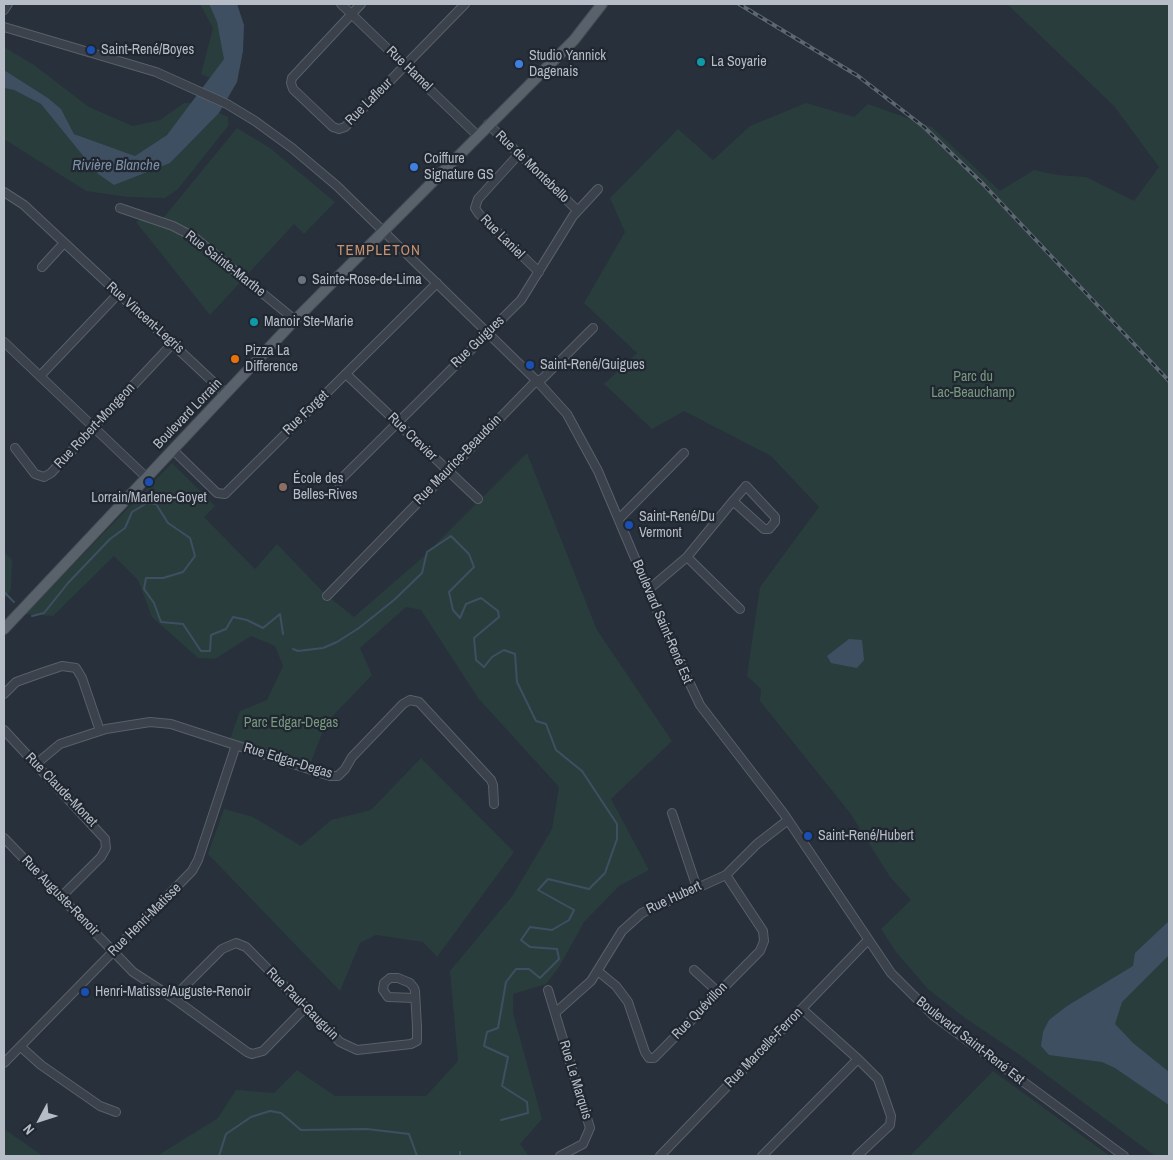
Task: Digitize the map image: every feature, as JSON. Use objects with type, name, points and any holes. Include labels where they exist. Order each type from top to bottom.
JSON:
[{"type":"main road","name":"Boulevard Lorrain","points":[[4,629],[295,320],[477,135],[574,40],[602,4]]},
{"type":"street","points":[[4,10],[8,4]]},
{"type":"street","name":"Rue Hamel","points":[[341,4],[477,135]]},
{"type":"street","points":[[352,14],[361,4]]},
{"type":"street","points":[[405,65],[465,4]]},
{"type":"street","name":"Rue Lafleur","points":[[352,14],[292,78],[291,83],[300,95],[333,127],[339,129],[345,127],[405,65]]},
{"type":"street","name":"Boulevard Saint-René Est","points":[[4,27],[144,68],[227,104],[266,128],[312,164],[538,382],[572,422],[619,519],[648,590],[700,705],[788,820],[868,940],[902,986],[934,1016],[1124,1156]]},
{"type":"street","name":"Rue de Montebello","points":[[488,124],[577,210]]},
{"type":"street","name":"Rue Laniel","points":[[519,154],[478,199],[476,208],[479,214],[539,272]]},
{"type":"street","name":"Rue Guigues","points":[[338,482],[521,300],[577,210],[598,189]]},
{"type":"street","name":"Rue Vincent-Legris","points":[[4,193],[24,205],[226,394]]},
{"type":"street","name":"Rue Sainte-Marthe","points":[[120,208],[173,226],[194,237],[295,320]]},
{"type":"street","points":[[42,267],[64,243]]},
{"type":"street","name":"Rue Forget","points":[[173,450],[217,493],[225,494],[437,283]]},
{"type":"street","points":[[40,376],[118,294]]},
{"type":"street","name":"Rue Maurice-Beaudoin","points":[[327,596],[447,470],[593,328]]},
{"type":"street","points":[[4,342],[146,477]]},
{"type":"street","name":"Rue Robert-Mongeon","points":[[15,448],[35,474],[44,477],[56,469],[173,343]]},
{"type":"street","name":"Rue Crevier","points":[[346,374],[478,499]]},
{"type":"street","points":[[619,519],[684,453]]},
{"type":"street","points":[[648,590],[687,558],[746,486],[775,517],[775,522],[769,529],[764,529],[733,502]]},
{"type":"street","points":[[687,558],[740,609]]},
{"type":"street","points":[[4,694],[16,682],[62,666],[76,668],[82,678],[100,731]]},
{"type":"street","name":"Rue Edgar-Degas","points":[[36,764],[60,744],[100,731],[150,722],[171,724],[330,776],[338,776],[352,757],[403,704],[410,700],[415,700],[491,780],[494,785],[494,804]]},
{"type":"street","name":"Rue Claude-Monet","points":[[4,730],[103,834],[106,844],[101,857],[61,897]]},
{"type":"street","name":"Rue Henri-Matisse","points":[[4,1063],[192,871],[198,860],[236,745]]},
{"type":"street","points":[[672,813],[697,888]]},
{"type":"street","name":"Rue Hubert","points":[[555,1013],[598,972],[622,931],[642,913],[726,875],[757,844],[788,820]]},
{"type":"street","name":"Rue Auguste-Renoir","points":[[4,838],[133,972],[173,998],[240,1048],[252,1054],[268,1046],[305,1008]]},
{"type":"street","name":"Rue Quévillon","points":[[598,972],[616,986],[628,1002],[645,1052],[650,1058],[654,1058],[760,951],[764,940],[763,931],[726,875]]},
{"type":"street","name":"Rue Marcelle-Ferron","points":[[660,1156],[868,940]]},
{"type":"street","name":"Rue Paul-Gauguin","points":[[173,998],[222,949],[236,943],[246,947],[340,1042],[357,1050],[411,1044],[417,1041],[415,998]]},
{"type":"street","points":[[694,970],[718,992]]},
{"type":"street","name":"Rue Le Marquis","points":[[548,990],[590,1128],[583,1144],[560,1156]]},
{"type":"street","points":[[802,1009],[878,1079],[891,1116],[890,1125],[857,1156]]},
{"type":"street","points":[[21,1047],[41,1065],[100,1106],[116,1112]]},
{"type":"street","points":[[762,1156],[858,1059]]},
{"type":"green space","points":[[200,4],[209,4],[217,22],[223,48],[224,59],[210,78],[201,74],[213,28]]},
{"type":"green space","name":"Parc du Lac-Beauchamp","points":[[1007,4],[1169,4],[1169,1156],[1155,1156],[1017,1053],[965,1018],[928,989],[896,952],[881,929],[911,900],[890,877],[850,813],[760,701],[761,689],[747,676],[760,587],[819,507],[771,456],[684,411],[652,429],[604,384],[637,353],[584,303],[625,232],[610,198],[678,129],[713,160],[750,126],[806,103],[854,117],[868,104],[932,127],[1000,191],[1034,170],[1057,175],[1086,177],[1134,201],[1159,167],[1114,106]]},
{"type":"green space","points":[[4,47],[34,65],[89,107],[133,126],[160,120],[184,103],[192,103],[167,135],[135,156],[74,134],[61,109],[48,98],[4,70]]},
{"type":"green space","points":[[4,88],[14,90],[41,104],[97,173],[170,163],[219,113],[228,117],[228,126],[178,189],[165,198],[128,197],[86,191],[4,139]]},
{"type":"green space","points":[[237,128],[270,148],[335,202],[304,234],[294,224],[210,315],[136,222],[143,216],[160,222]]},
{"type":"green space","name":"Parc Edgar-Degas","points":[[527,453],[597,630],[672,741],[611,799],[649,870],[619,886],[584,922],[559,967],[546,984],[513,994],[513,1013],[542,1119],[520,1144],[529,1156],[157,1156],[218,1118],[236,1090],[274,1093],[297,1070],[335,1096],[426,1096],[458,1061],[450,971],[513,895],[552,829],[559,787],[478,698],[421,610],[406,607],[360,648],[372,675],[326,723],[311,762],[230,739],[240,711],[267,700],[283,666],[275,646],[251,636],[215,659],[198,658],[152,617],[138,580],[114,556],[53,616],[25,614],[172,463],[215,506],[204,517],[255,569],[277,544],[324,593],[354,617],[423,557]]},
{"type":"green space","points":[[4,552],[12,560],[11,589],[4,600]]},
{"type":"green space","points":[[421,758],[514,852],[437,957],[423,942],[376,935],[360,943],[340,991],[208,854],[224,809],[253,817],[301,846],[331,820],[371,810]]},
{"type":"green space","points":[[993,1071],[1110,1156],[910,1156]]},
{"type":"green space","points":[[4,1129],[43,1156],[4,1156]]},
{"type":"water","name":"Rivière Blanche","points":[[209,4],[237,4],[244,25],[243,51],[237,82],[219,113],[170,163],[114,185],[97,173],[41,104],[14,90],[4,88],[4,70],[48,98],[61,109],[74,134],[135,156],[167,135],[224,59],[217,22]]},
{"type":"water","points":[[849,639],[862,640],[864,660],[857,668],[831,663],[827,656]]},
{"type":"water","points":[[1169,921],[1169,955],[1122,1002],[1115,1024],[1133,1043],[1169,1072],[1169,1105],[1115,1068],[1102,1062],[1049,1055],[1041,1046],[1043,1032],[1049,1020],[1067,1006],[1133,966],[1135,953]]},
{"type":"waterway","points":[[32,616],[44,613],[68,583],[110,539],[125,528],[132,512],[147,503],[156,504],[168,523],[190,538],[195,556],[183,572],[163,578],[146,578],[144,589],[154,603],[161,622],[183,624],[201,651],[210,651],[211,635],[226,629],[233,617],[247,620],[263,628],[280,614],[283,634]]},
{"type":"waterway","points":[[293,649],[298,651],[323,648],[337,642],[359,628],[394,600],[422,573],[427,552],[451,536],[469,554],[474,567],[449,592],[453,610],[460,618],[466,604],[481,598],[498,611],[499,617],[474,638],[476,660],[484,667],[492,657],[504,650],[515,654],[517,682],[536,721],[546,724],[556,750],[582,771],[617,824],[617,839],[605,873],[589,889],[548,879],[538,890],[574,910],[569,920],[552,930],[530,927],[521,940],[530,947],[557,949],[559,959],[540,978],[529,969],[516,969],[506,982],[498,1028],[487,1032],[484,1046],[508,1057],[502,1086],[527,1102],[528,1113],[501,1120]]},
{"type":"waterway","points":[[4,592],[14,602]]},
{"type":"waterway","points":[[219,1156],[226,1134],[251,1117],[270,1111],[281,1113],[301,1130],[367,1129],[409,1134],[417,1156]]},
{"type":"railway","points":[[739,4],[858,76],[924,127],[983,184],[1169,381]]},
{"type":"place","name":"Saint-René/Boyes","points":[[91,50]]},
{"type":"place","name":"La Soyarie","points":[[701,62]]},
{"type":"place","name":"Studio Yannick Dagenais","points":[[519,64]]},
{"type":"place","name":"Coiffure Signature GS","points":[[414,167]]},
{"type":"place","name":"Sainte-Rose-de-Lima","points":[[302,280]]},
{"type":"place","name":"Manoir Ste-Marie","points":[[254,322]]},
{"type":"place","name":"Pizza La Difference","points":[[235,359]]},
{"type":"place","name":"Saint-René/Guigues","points":[[530,365]]},
{"type":"place","name":"Lorrain/Marlene-Goyet","points":[[149,482]]},
{"type":"place","name":"École des Belles-Rives","points":[[283,487]]},
{"type":"place","name":"Saint-René/Du Vermont","points":[[629,525]]},
{"type":"place","name":"Saint-René/Hubert","points":[[808,836]]},
{"type":"place","name":"Henri-Matisse/Auguste-Renoir","points":[[85,992]]},
{"type":"district","name":"TEMPLETON","points":[[379,251]]}]
